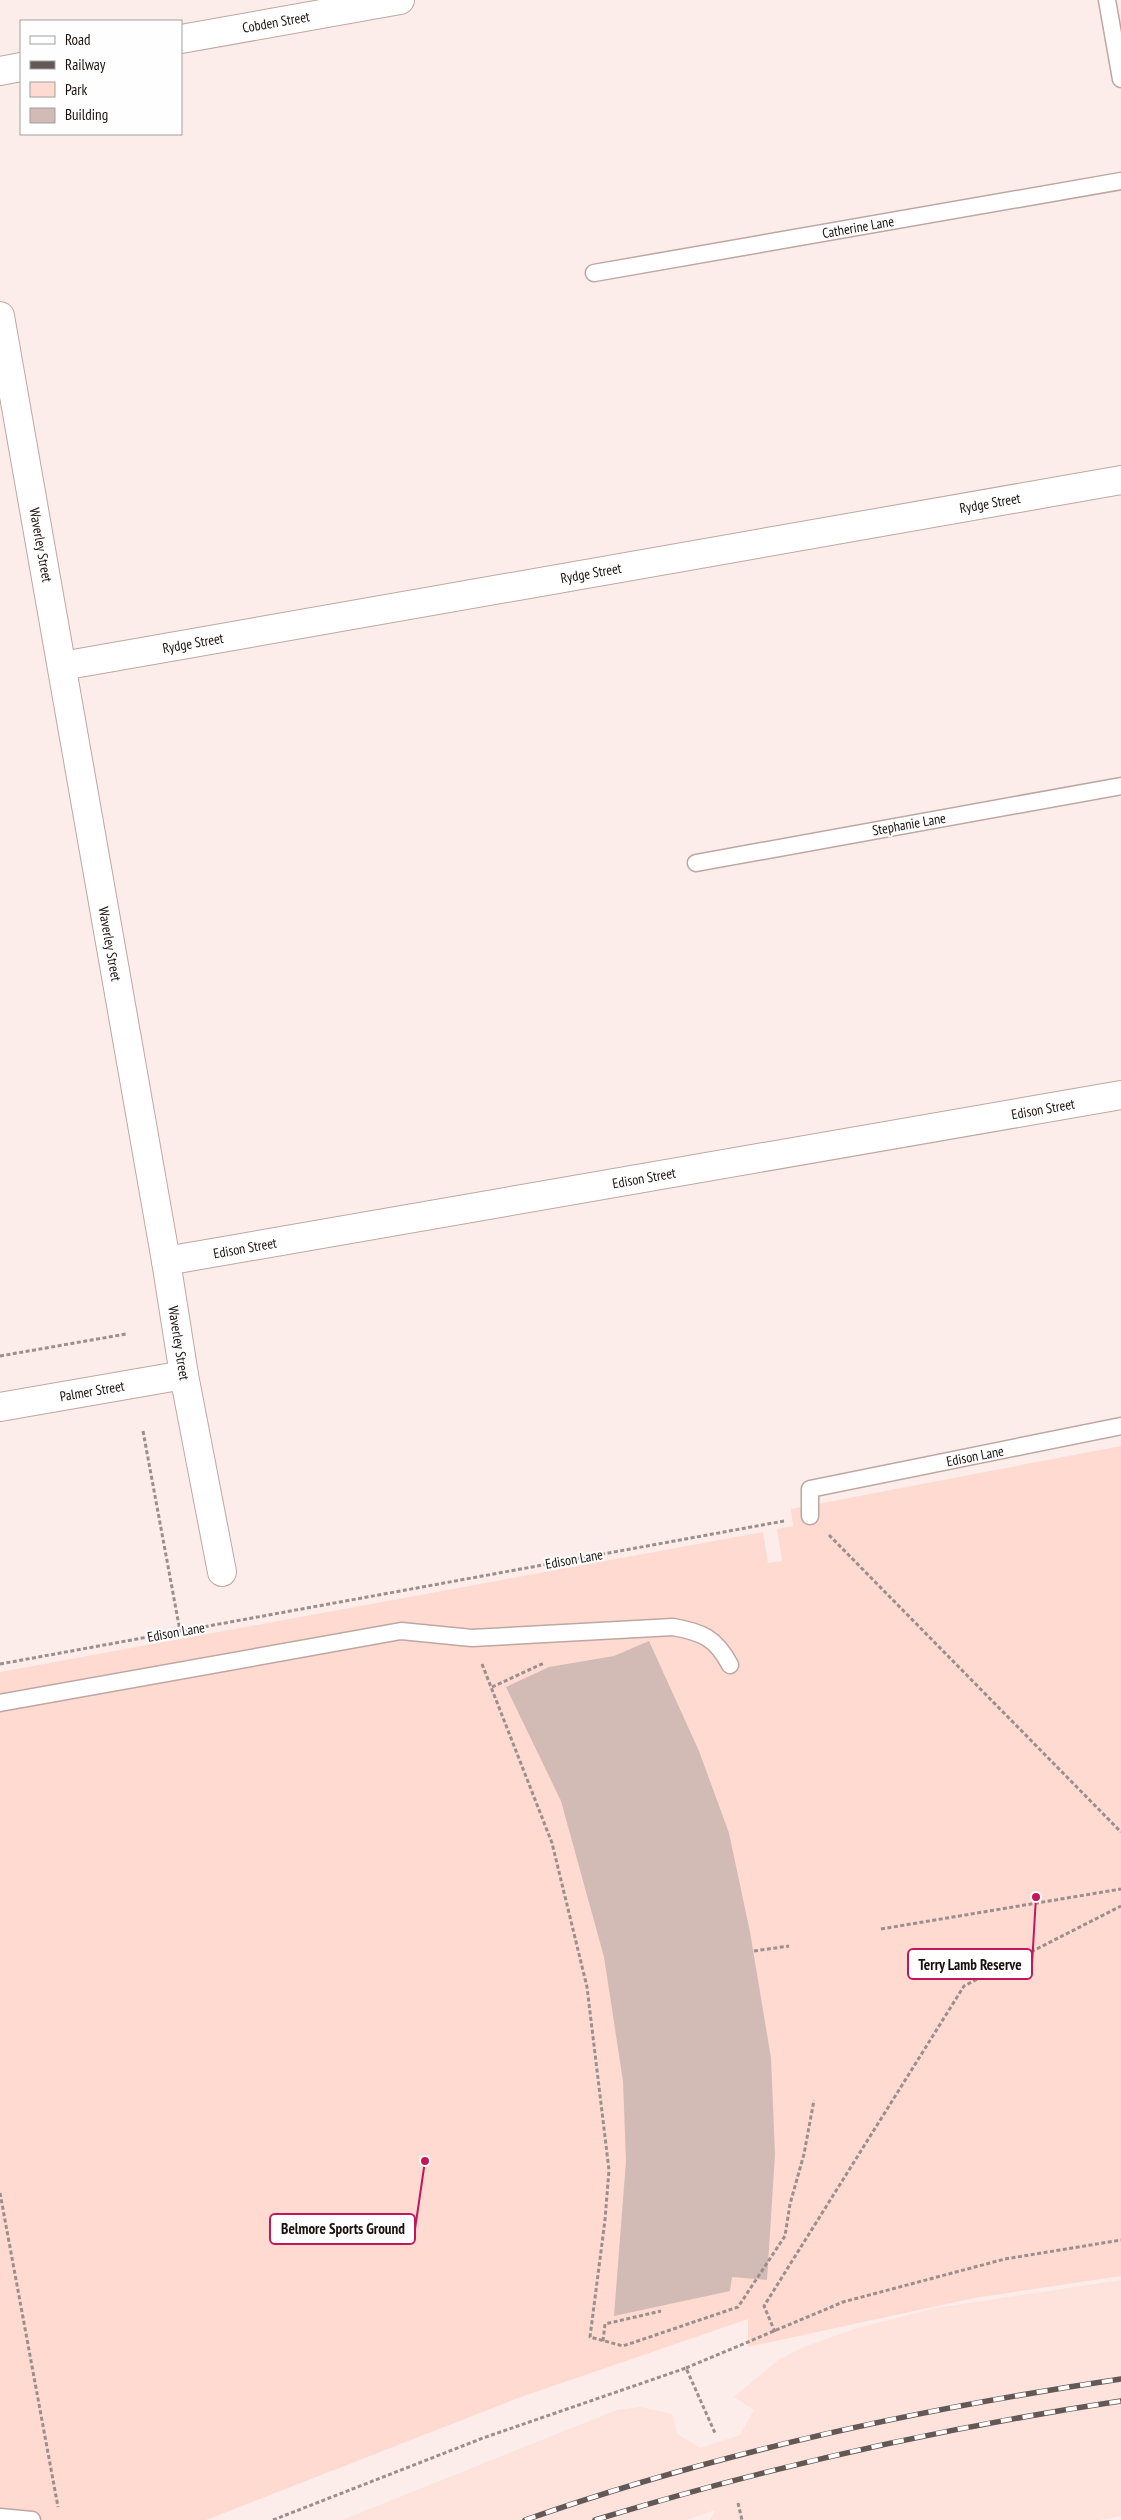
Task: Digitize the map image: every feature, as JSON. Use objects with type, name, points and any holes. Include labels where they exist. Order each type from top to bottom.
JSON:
[{"type":"street","name":"Cobden Street","points":[[182,39],[400,0]]},
{"type":"street","points":[[0,71],[20,67]]},
{"type":"street","name":"Waverley Street","points":[[0,316],[166,1261],[184,1375],[222,1572]]},
{"type":"street","name":"Rydge Street","points":[[62,666],[1121,480]]},
{"type":"street","name":"Edison Street","points":[[166,1261],[1121,1095]]},
{"type":"street","name":"Palmer Street","points":[[0,1407],[184,1375]]},
{"type":"lane","points":[[1107,0],[1121,79]]},
{"type":"lane","name":"Catherine Lane","points":[[594,274],[1121,181]]},
{"type":"lane","name":"Stephanie Lane","points":[[696,862],[1121,786]]},
{"type":"lane","name":"Edison Lane","points":[[810,1516],[810,1489],[1121,1426]]},
{"type":"lane","points":[[0,1704],[401,1631],[472,1638],[673,1627],[699,1632],[721,1648],[730,1665]]},
{"type":"lane","points":[[0,2516],[32,2520]]},
{"type":"path","points":[[0,1356],[126,1334]]},
{"type":"path","points":[[143,1431],[180,1631]]},
{"type":"path","points":[[810,1516],[1121,1832]]},
{"type":"path","name":"Edison Lane","points":[[0,1664],[810,1516]]},
{"type":"path","points":[[472,1638],[552,1844],[587,1987],[609,2170],[605,2220],[590,2337],[623,2346],[738,2307],[785,2236],[790,2204],[804,2154],[814,2100]]},
{"type":"path","points":[[492,1687],[547,1662]]},
{"type":"path","points":[[881,1929],[1121,1889]]},
{"type":"path","points":[[775,2332],[764,2306],[964,1986],[1121,1906]]},
{"type":"path","points":[[754,1951],[789,1946]]},
{"type":"path","points":[[0,2193],[59,2510]]},
{"type":"path","points":[[273,2520],[482,2438],[686,2368],[843,2302],[1005,2259],[1121,2240]]},
{"type":"path","points":[[602,2341],[605,2324],[661,2311]]},
{"type":"path","points":[[686,2368],[715,2433]]},
{"type":"path","points":[[738,2504],[742,2520]]},
{"type":"shaded area","points":[[1121,2280],[1121,2516],[1100,2520],[710,2520],[715,2510],[686,2520],[342,2520],[617,2410],[640,2407],[672,2414],[677,2434],[700,2448],[740,2435],[754,2410],[734,2397],[778,2360],[804,2347],[854,2329],[936,2308]]},
{"type":"green space","points":[[1121,1446],[1121,2276],[974,2298],[748,2347],[748,2319],[521,2397],[206,2520],[0,2520],[0,1672],[763,1532],[768,1563],[782,1561],[777,1529],[793,1526],[791,1509]]},
{"type":"building","points":[[649,1641],[699,1751],[729,1833],[750,1932],[771,2058],[775,2154],[767,2280],[732,2277],[730,2291],[614,2316],[626,2161],[623,2081],[604,1957],[561,1801],[506,1687],[549,1667],[614,1656]]},
{"type":"railway","points":[[525,2520],[671,2474],[745,2453],[820,2435],[970,2404],[1121,2379]]},
{"type":"railway","points":[[595,2520],[725,2483],[856,2451],[988,2424],[1121,2401]]},
{"type":"place","name":"Terry Lamb Reserve","points":[[1036,1897]]},
{"type":"place","name":"Belmore Sports Ground","points":[[425,2161]]}]
